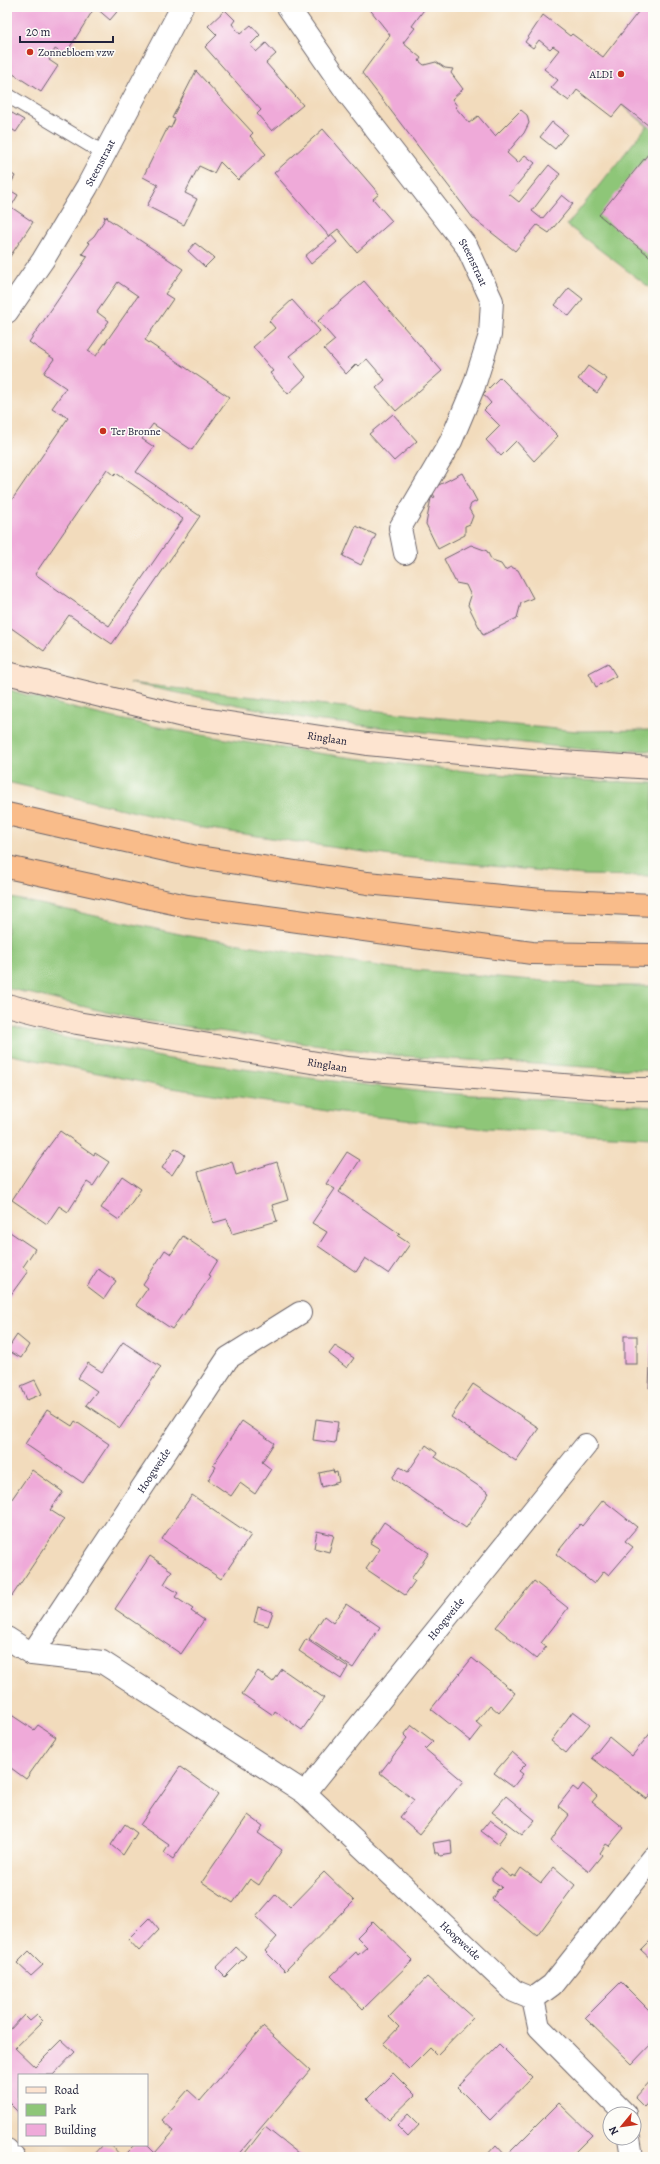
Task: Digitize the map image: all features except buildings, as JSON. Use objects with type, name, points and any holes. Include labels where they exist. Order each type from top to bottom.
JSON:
[{"type":"highway","points":[[7,814],[192,856],[367,883],[542,900],[653,905]]},
{"type":"highway","points":[[7,866],[203,908],[532,953],[653,955]]},
{"type":"main road","name":"Ringlaan","points":[[7,673],[184,716],[367,744],[532,760],[653,768]]},
{"type":"main road","name":"Ringlaan","points":[[7,1005],[77,1023],[347,1068],[615,1089],[653,1089]]},
{"type":"street","name":"Steenstraat","points":[[7,312],[43,260],[105,154],[182,7]]},
{"type":"street","name":"Steenstraat","points":[[288,7],[346,91],[467,247],[492,301],[490,335],[474,386],[451,441],[400,528],[405,553]]},
{"type":"street","name":"Hoogweide","points":[[32,1654],[228,1358],[300,1313]]},
{"type":"street","name":"Hoogweide","points":[[305,1793],[586,1445]]},
{"type":"street","name":"Hoogweide","points":[[7,1638],[32,1654],[102,1662],[305,1793],[514,1991],[533,1999]]},
{"type":"street","points":[[617,2106],[539,2027],[533,1999],[552,1985],[653,1858]]},
{"type":"street","points":[[630,2146],[632,2157]]},
{"type":"street","points":[[7,2150],[14,2157]]},
{"type":"lane","points":[[7,95],[105,154]]},
{"type":"green space","points":[[622,105],[653,129],[653,290],[567,225],[647,126]]},
{"type":"green space","points":[[129,683],[433,717],[577,731],[653,730],[653,751],[589,750],[313,720]]},
{"type":"green space","points":[[7,689],[109,717],[213,737],[283,748],[375,761],[467,771],[560,779],[653,783],[653,876],[583,875],[391,856],[204,828],[7,782]]},
{"type":"green space","points":[[7,897],[189,936],[391,968],[604,986],[653,986],[653,1071],[401,1056],[139,1020],[7,988]]},
{"type":"green space","points":[[7,1026],[170,1059],[309,1078],[425,1092],[653,1106],[653,1137],[487,1129],[341,1113],[165,1087],[7,1054]]},
{"type":"place","name":"Zonnebloem vzw","points":[[30,52]]},
{"type":"place","name":"ALDI","points":[[621,74]]},
{"type":"place","name":"Ter Bronne","points":[[103,431]]}]
